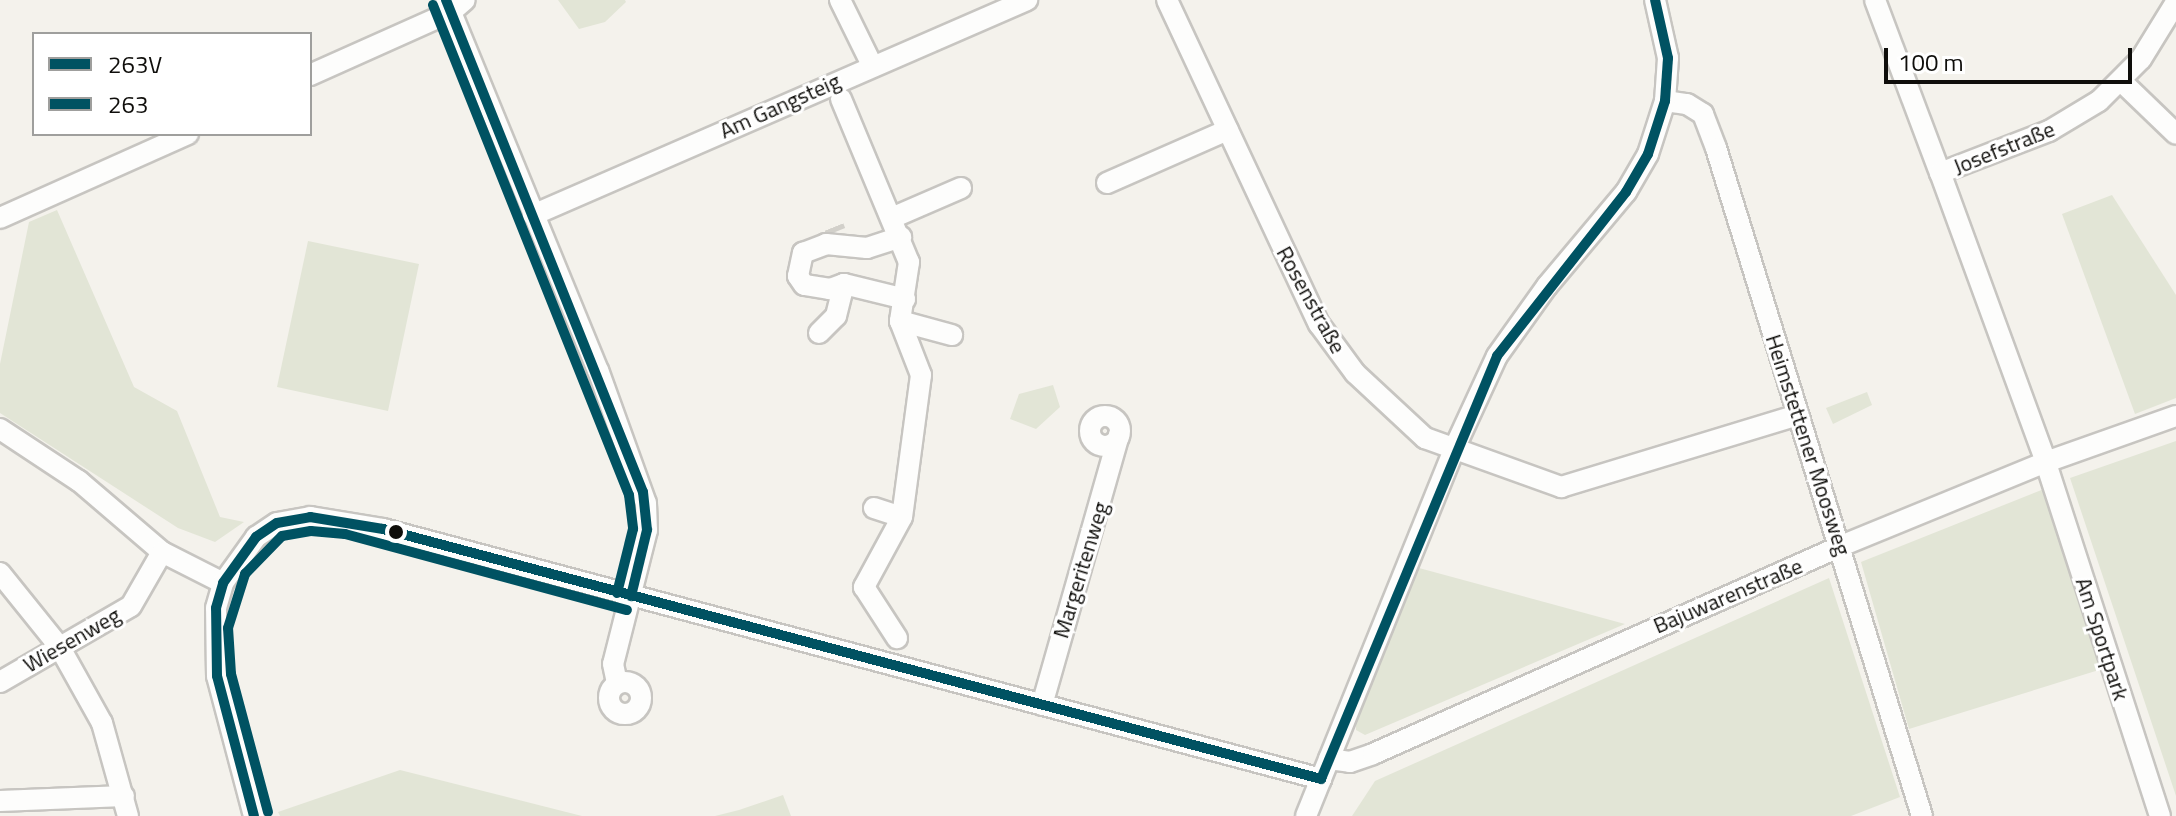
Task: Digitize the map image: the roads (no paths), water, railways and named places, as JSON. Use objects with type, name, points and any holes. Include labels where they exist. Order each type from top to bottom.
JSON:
[{"type":"street","points":[[840,0],[872,65]]},
{"type":"street","name":"Rosenstraße","points":[[1167,0],[1293,273],[1337,351],[1396,415],[1425,438],[1561,487],[1798,415]]},
{"type":"street","points":[[1306,816],[1454,449],[1516,326],[1639,171],[1665,101],[1668,58],[1655,0]]},
{"type":"street","points":[[1875,0],[1940,173]]},
{"type":"street","name":"Am Gangsteig","points":[[533,215],[1015,2]]},
{"type":"street","name":"Josefstraße","points":[[2046,462],[1940,173],[2049,131],[2121,81],[2176,2]]},
{"type":"street","points":[[312,74],[454,4],[646,503],[647,530],[613,664],[617,683]]},
{"type":"street","points":[[2121,81],[2176,134]]},
{"type":"street","points":[[841,99],[894,217],[909,262],[900,321],[921,375],[918,492],[869,572],[864,587],[864,598],[897,638]]},
{"type":"street","name":"Heimstettener Moosweg","points":[[1665,101],[1687,104],[1703,114],[1841,546],[1922,816]]},
{"type":"street","points":[[1107,183],[1228,130]]},
{"type":"street","points":[[0,218],[184,136]]},
{"type":"street","points":[[894,217],[961,188]]},
{"type":"street","points":[[901,237],[867,248],[839,238],[803,253],[798,276],[804,285],[830,289],[844,284],[905,299]]},
{"type":"street","points":[[819,333],[836,316],[844,284]]},
{"type":"street","points":[[900,321],[952,335]]},
{"type":"street","name":"Bajuwarenstraße","points":[[223,583],[256,537],[277,523],[325,517],[1042,705],[1325,769],[1373,754],[1841,546],[2046,462],[2176,416]]},
{"type":"street","points":[[0,429],[79,481],[162,552],[223,583],[214,627],[217,676],[254,816]]},
{"type":"street","name":"Margeritenweg","points":[[1042,705],[1119,435]]},
{"type":"street","name":"Am Sportpark","points":[[2046,462],[2160,816]]},
{"type":"street","points":[[874,508],[902,517]]},
{"type":"street","name":"Wiesenweg","points":[[0,682],[131,606],[162,552]]},
{"type":"street","points":[[0,573],[59,646],[102,723],[126,806],[0,801]]},
{"type":"tunnel","points":[[834,227],[836,232]]}]
